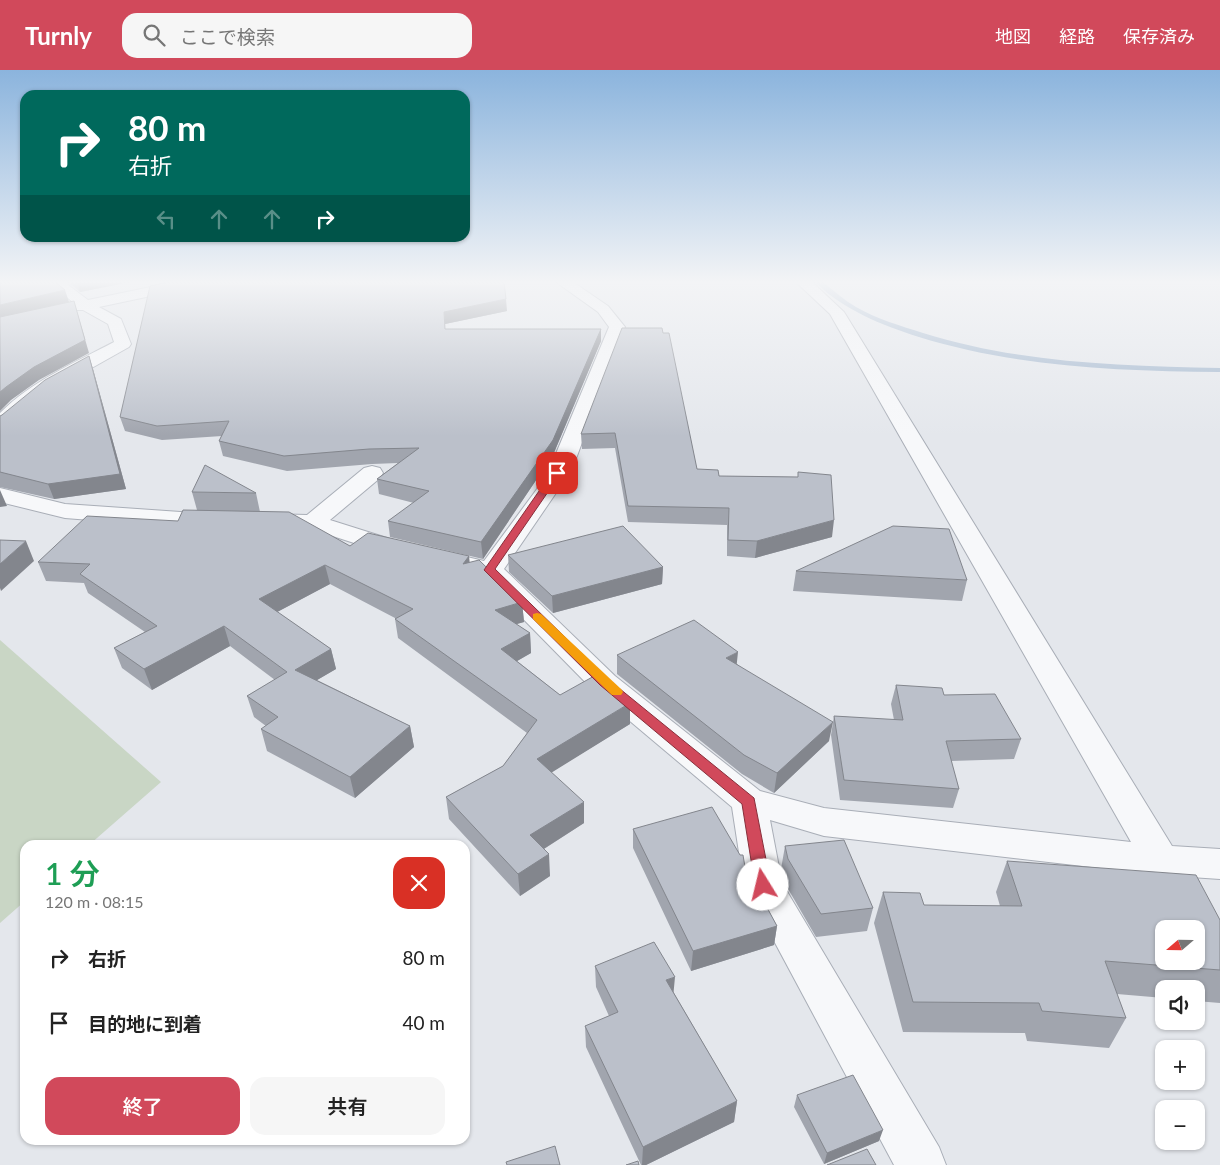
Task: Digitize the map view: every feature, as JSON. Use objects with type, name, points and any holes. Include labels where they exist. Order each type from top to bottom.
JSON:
[{"type":"street","points":[[0,424],[21,402],[72,371],[123,344],[120,333]]},
{"type":"street","points":[[490,570],[547,490],[566,456],[615,333]]},
{"type":"street","points":[[849,333],[1161,860]]},
{"type":"street","points":[[313,522],[372,474]]},
{"type":"street","points":[[0,495],[65,511],[166,519],[313,522],[386,546],[490,570],[604,682],[749,801],[824,822],[1161,860],[1220,864]]},
{"type":"street","points":[[749,801],[763,885],[921,1165]]},
{"type":"green space","points":[[0,640],[161,782],[95,840],[20,840],[20,905],[0,923]]},
{"type":"building","points":[[0,333],[83,333],[85,340],[34,367],[0,392]]},
{"type":"building","points":[[139,333],[599,333],[553,440],[481,542],[388,521],[429,491],[377,479],[419,448],[369,449],[284,456],[219,441],[229,421],[157,426],[120,417]]},
{"type":"building","points":[[620,333],[669,333],[697,469],[718,470],[719,476],[798,477],[798,472],[831,475],[834,520],[757,541],[728,540],[729,508],[628,506],[615,433],[581,434]]},
{"type":"building","points":[[89,356],[120,474],[48,484],[0,472],[0,416],[45,380]]},
{"type":"building","points":[[205,465],[256,493],[192,492]]},
{"type":"building","points":[[183,510],[289,512],[350,546],[368,533],[469,556],[463,564],[479,560],[522,602],[495,610],[530,633],[501,649],[560,695],[596,675],[630,703],[537,759],[584,802],[530,835],[549,854],[518,874],[446,797],[503,766],[537,720],[395,619],[413,609],[325,565],[259,599],[331,649],[295,670],[410,726],[350,777],[261,729],[278,717],[247,696],[287,672],[224,626],[144,669],[114,648],[157,626],[80,574],[90,564],[38,562],[87,516],[178,521]]},
{"type":"building","points":[[623,526],[663,567],[552,596],[508,555]]},
{"type":"building","points":[[893,526],[949,529],[967,580],[796,571]]},
{"type":"building","points":[[0,540],[26,541],[0,564]]},
{"type":"building","points":[[694,620],[738,652],[726,658],[833,722],[777,773],[744,755],[617,655]]},
{"type":"building","points":[[896,685],[942,688],[944,695],[995,694],[1021,739],[946,741],[959,789],[844,780],[834,716],[903,720]]},
{"type":"building","points":[[712,807],[740,855],[743,855],[745,867],[777,926],[693,951],[633,829]]},
{"type":"building","points":[[844,840],[873,908],[821,914],[788,859],[785,846]]},
{"type":"building","points":[[1007,861],[1196,875],[1220,920],[1220,970],[1205,969],[1205,920],[1155,920],[1155,965],[1105,961],[1126,1018],[1042,1011],[1039,1003],[913,1002],[883,892],[920,893],[924,905],[1022,906]]},
{"type":"building","points":[[654,942],[675,977],[666,980],[737,1101],[643,1147],[585,1026],[618,1012],[595,966]]},
{"type":"building","points":[[853,1075],[883,1130],[827,1153],[797,1095]]},
{"type":"building","points":[[555,1146],[560,1165],[507,1165],[506,1162]]},
{"type":"building","points":[[867,1149],[876,1165],[827,1165]]},
{"type":"building","points":[[638,1161],[639,1165],[626,1165]]},
{"type":"waterway","points":[[915,333],[990,353],[1036,360],[1128,368],[1220,370]]},
{"type":"slow traffic","points":[[537,616],[616,692]]},
{"type":"route","points":[[557,473],[490,570],[604,682],[749,801],[763,885]]}]
